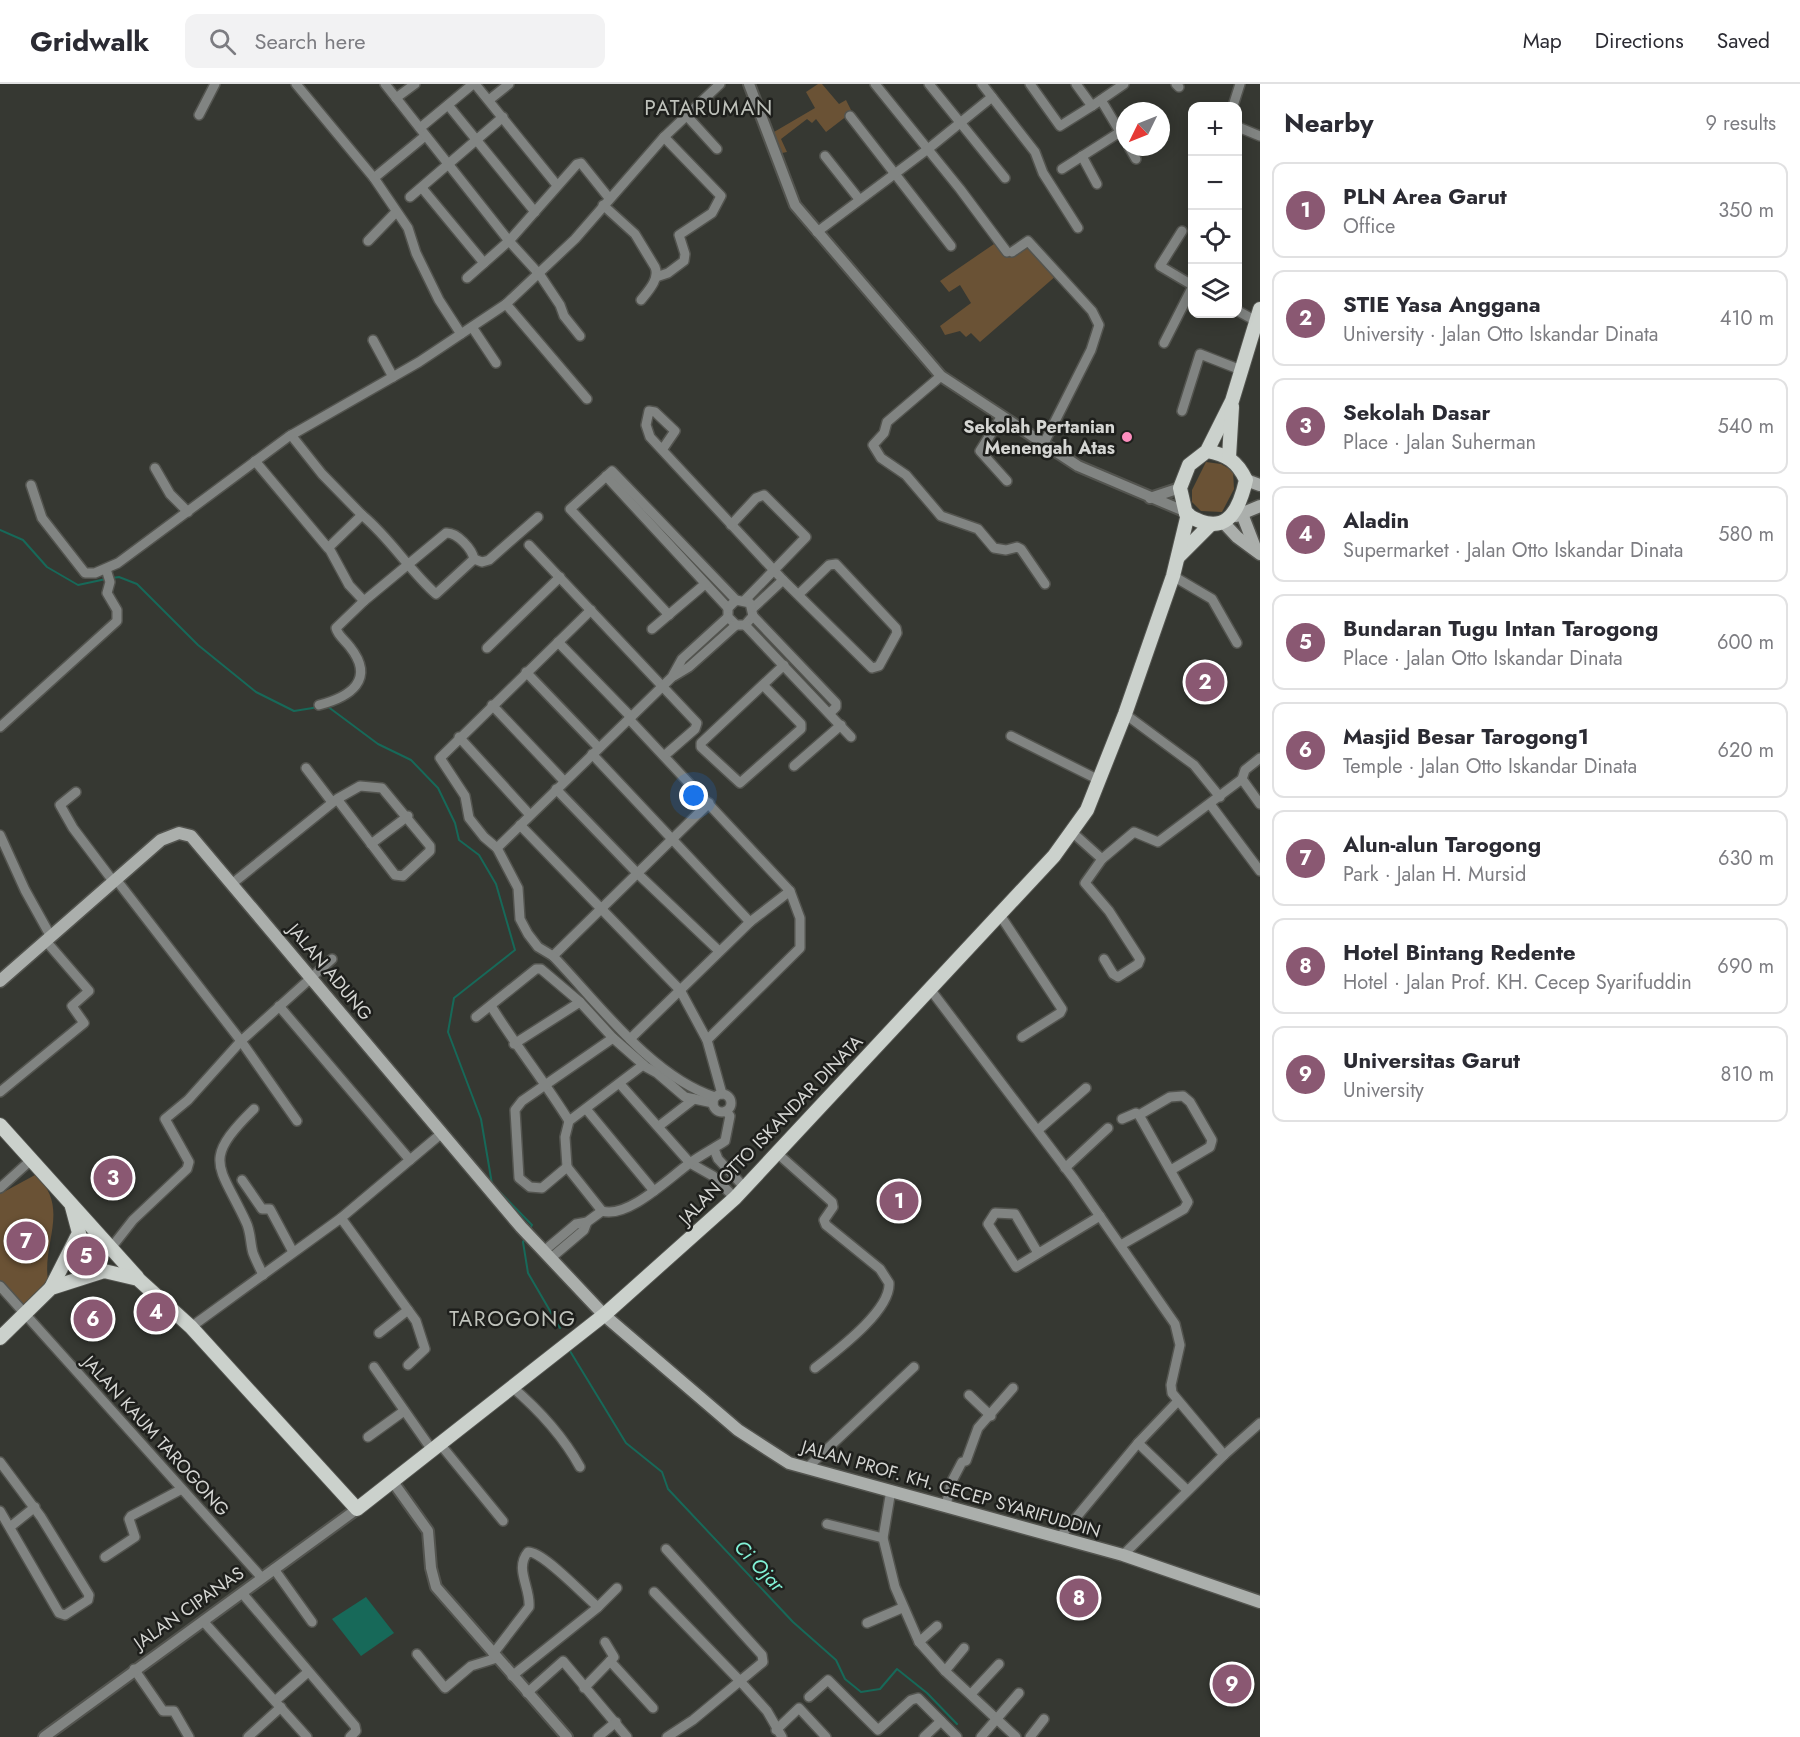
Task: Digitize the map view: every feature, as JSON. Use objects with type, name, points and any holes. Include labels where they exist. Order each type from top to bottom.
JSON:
[{"type":"main road","points":[[1178,557],[1186,513],[1180,488],[1189,465],[1207,451],[1232,401],[1258,315]]},
{"type":"main road","points":[[1229,457],[1232,401]]},
{"type":"main road","points":[[1207,451],[1229,457],[1240,467],[1246,480],[1260,485]]},
{"type":"main road","points":[[1228,517],[1246,480]]},
{"type":"main road","points":[[1178,557],[1228,517],[1260,506]]},
{"type":"main road","points":[[1186,513],[1228,517],[1258,552]]},
{"type":"main road","points":[[1228,517],[1237,537],[1258,552]]},
{"type":"main road","name":"JALAN OTTO ISKANDAR DINATA","points":[[357,1509],[604,1315],[735,1198],[1000,915],[1072,832],[1087,810],[1125,714],[1178,557]]},
{"type":"main road","name":"JALAN ADUNG","points":[[0,981],[161,840],[179,833],[191,836],[526,1231],[604,1315]]},
{"type":"main road","points":[[0,1125],[138,1279],[191,1327],[357,1509]]},
{"type":"main road","points":[[0,1338],[51,1288],[79,1233],[72,1206]]},
{"type":"main road","points":[[79,1233],[96,1232]]},
{"type":"main road","points":[[104,1271],[111,1248]]},
{"type":"main road","points":[[61,1269],[72,1280]]},
{"type":"main road","points":[[51,1288],[104,1271],[138,1279]]},
{"type":"main road","name":"JALAN PROF. KH. CECEP SYARIFUDDIN","points":[[604,1315],[738,1430],[765,1450],[789,1462],[1123,1555],[1260,1602]]},
{"type":"street","points":[[199,115],[216,84]]},
{"type":"street","points":[[297,84],[374,178],[408,228],[416,253],[439,300],[461,334]]},
{"type":"street","points":[[384,84],[509,241],[540,274],[560,305],[564,316],[580,336]]},
{"type":"street","points":[[396,98],[415,84]]},
{"type":"street","points":[[374,178],[448,105],[474,84],[556,184]]},
{"type":"street","points":[[489,100],[509,84]]},
{"type":"street","points":[[32,485],[42,518],[81,569],[90,573],[107,570],[291,435],[393,377],[506,304],[575,240],[606,201],[664,137],[720,84]]},
{"type":"street","points":[[749,84],[795,205],[941,376],[1078,466],[1186,513]]},
{"type":"street","points":[[874,84],[1009,252],[1028,241],[1092,311],[1099,325],[1091,350],[1044,443]]},
{"type":"street","points":[[929,84],[1005,178]]},
{"type":"street","points":[[982,84],[1035,152],[1043,173],[1078,228]]},
{"type":"street","points":[[1030,84],[1060,126],[1124,84]]},
{"type":"street","points":[[1076,84],[1092,106]]},
{"type":"street","points":[[1234,102],[1240,84]]},
{"type":"street","points":[[817,232],[928,149],[992,97]]},
{"type":"street","points":[[1101,100],[1116,125]]},
{"type":"street","points":[[448,105],[535,212]]},
{"type":"street","points":[[686,115],[717,149]]},
{"type":"street","points":[[850,116],[951,246]]},
{"type":"street","points":[[410,197],[503,117]]},
{"type":"street","points":[[1242,129],[1260,136]]},
{"type":"street","points":[[641,300],[656,277],[668,273],[684,261],[685,254],[679,235],[712,213],[721,196],[664,137]]},
{"type":"street","points":[[1062,169],[1116,139]]},
{"type":"street","points":[[825,156],[860,199]]},
{"type":"street","points":[[1082,156],[1097,184]]},
{"type":"street","points":[[467,278],[509,241],[556,184],[580,163],[606,201],[635,234],[655,267],[656,277]]},
{"type":"street","points":[[422,188],[484,263]]},
{"type":"street","points":[[368,242],[396,212]]},
{"type":"street","points":[[1182,231],[1160,266],[1188,284]]},
{"type":"street","points":[[1164,343],[1188,295]]},
{"type":"street","points":[[506,304],[586,399]]},
{"type":"street","points":[[1242,312],[1258,315]]},
{"type":"street","points":[[472,327],[495,363]]},
{"type":"street","points":[[373,340],[393,377]]},
{"type":"street","points":[[1182,411],[1200,354],[1242,368]]},
{"type":"street","points":[[941,376],[887,422],[884,433],[873,445],[873,449],[886,463],[906,475],[941,516],[978,529],[994,548],[1005,550],[1017,547],[1021,549],[1045,584]]},
{"type":"street","points":[[1002,416],[979,447],[986,460],[1007,481]]},
{"type":"street","points":[[291,435],[322,474],[438,594],[474,559]]},
{"type":"street","points":[[662,450],[783,580],[872,668],[879,666],[897,633],[896,628],[836,564],[829,565],[799,594]]},
{"type":"street","points":[[255,461],[337,559],[349,585],[364,601]]},
{"type":"street","points":[[155,468],[170,494],[188,512]]},
{"type":"street","points":[[669,615],[570,509],[614,471],[670,537],[728,612],[784,665],[851,737]]},
{"type":"street","points":[[1149,498],[1180,488]]},
{"type":"street","points":[[672,677],[682,659],[728,612],[775,571],[804,541],[804,532],[764,495],[756,498],[731,525]]},
{"type":"street","points":[[328,548],[362,515]]},
{"type":"street","points":[[474,559],[486,562],[538,517]]},
{"type":"street","points":[[319,705],[343,698],[357,684],[360,674],[359,660],[336,628],[364,601],[449,532],[472,553],[474,559]]},
{"type":"street","points":[[670,537],[741,600],[836,702],[836,707],[830,713]]},
{"type":"street","points":[[529,545],[697,723],[695,729],[664,756]]},
{"type":"street","points":[[0,727],[117,621],[117,610],[107,593],[110,582],[107,570]]},
{"type":"street","points":[[1173,576],[1212,599],[1237,643]]},
{"type":"street","points":[[487,648],[560,578]]},
{"type":"street","points":[[497,848],[662,686],[741,625],[783,580]]},
{"type":"street","points":[[652,629],[705,584]]},
{"type":"street","points":[[591,610],[440,758],[465,796],[469,818],[484,837],[497,848],[518,888],[520,919],[538,946],[553,956],[630,1040],[696,1092],[731,1101],[726,1111]]},
{"type":"street","points":[[558,642],[790,891],[800,918],[800,948],[707,1040]]},
{"type":"street","points":[[764,686],[801,724],[801,729],[740,783],[701,747],[701,743],[784,665]]},
{"type":"street","points":[[526,672],[674,840],[750,922]]},
{"type":"street","points":[[492,705],[564,782]]},
{"type":"street","points":[[1125,714],[1194,765],[1220,797]]},
{"type":"street","points":[[794,766],[841,725]]},
{"type":"street","points":[[1011,736],[1099,780]]},
{"type":"street","points":[[459,737],[530,815]]},
{"type":"street","points":[[1104,959],[1113,974],[1118,977],[1138,964],[1140,959],[1109,911],[1085,883],[1102,859],[1131,833],[1137,832],[1158,842],[1163,839],[1191,815],[1220,797],[1242,779],[1245,770],[1260,758]]},
{"type":"street","points":[[233,883],[334,801],[360,786],[382,788],[408,816],[431,849],[404,876],[395,875],[371,844],[334,801],[306,768]]},
{"type":"street","points":[[1242,779],[1260,804]]},
{"type":"street","points":[[556,789],[638,874],[719,951]]},
{"type":"street","points":[[76,792],[60,806],[73,828],[241,1041],[297,1121]]},
{"type":"street","points":[[553,956],[674,840],[709,803]]},
{"type":"street","points":[[1210,804],[1260,871]]},
{"type":"street","points":[[371,844],[408,816]]},
{"type":"street","points":[[520,825],[680,990],[707,1040],[717,1110],[726,1111],[730,1116],[725,1141],[690,1163],[654,1191],[609,1214],[602,1211],[567,1167],[565,1137],[569,1121],[587,1110],[643,1065]]},
{"type":"street","points":[[1072,832],[1102,859]]},
{"type":"street","points":[[0,835],[48,938],[89,992],[72,1006],[92,1031]]},
{"type":"street","points":[[630,1040],[750,922],[790,891]]},
{"type":"street","points":[[1000,915],[1062,1009],[1060,1013],[1022,1037]]},
{"type":"street","points":[[111,1248],[133,1220],[187,1169],[189,1162],[165,1119],[188,1100],[241,1041],[332,959]]},
{"type":"street","points":[[476,1017],[536,969],[541,969],[580,1002],[613,1038],[643,1065],[665,1079],[685,1096],[694,1099],[717,1098]]},
{"type":"street","points":[[930,989],[1038,1130],[1175,1324],[1180,1345],[1171,1385],[1178,1401],[1224,1455]]},
{"type":"street","points":[[514,1044],[580,1002]]},
{"type":"street","points":[[279,1006],[410,1160]]},
{"type":"street","points":[[491,1006],[514,1044],[546,1084],[569,1121]]},
{"type":"street","points":[[0,1092],[84,1023]]},
{"type":"street","points":[[567,1167],[542,1188],[530,1187],[519,1178],[515,1110],[522,1101],[613,1038]]},
{"type":"street","points":[[620,1084],[690,1163],[713,1176],[735,1198]]},
{"type":"street","points":[[1038,1130],[1086,1088]]},
{"type":"street","points":[[1122,1119],[1136,1113],[1139,1115],[1170,1097],[1183,1096],[1212,1140],[1210,1147],[1171,1170]]},
{"type":"street","points":[[658,1126],[694,1099]]},
{"type":"street","points":[[254,1109],[237,1126],[219,1156],[219,1164],[227,1189],[249,1230],[253,1252],[263,1275]]},
{"type":"street","points":[[587,1110],[654,1191]]},
{"type":"street","points":[[1121,1245],[1187,1206],[1187,1197],[1139,1115]]},
{"type":"street","points":[[1065,1168],[1108,1128]]},
{"type":"street","points":[[191,1327],[341,1218],[442,1133]]},
{"type":"street","points":[[714,1149],[718,1159],[745,1188]]},
{"type":"street","points":[[777,1153],[832,1202],[833,1207],[824,1220],[826,1225],[880,1269],[889,1283],[887,1297],[872,1317],[815,1368]]},
{"type":"street","points":[[0,1188],[32,1160]]},
{"type":"street","points":[[242,1180],[261,1208],[270,1209],[293,1252]]},
{"type":"street","points":[[548,1254],[576,1224],[587,1222],[602,1211]]},
{"type":"street","points":[[1038,1253],[1015,1214],[995,1213],[991,1216],[988,1224],[1016,1267],[1100,1216]]},
{"type":"street","points":[[341,1218],[416,1321],[425,1349],[408,1365]]},
{"type":"street","name":"JALAN KAUM TAROGONG","points":[[0,1286],[180,1490],[262,1578]]},
{"type":"street","points":[[379,1333],[408,1310]]},
{"type":"street","points":[[374,1367],[404,1411],[503,1521]]},
{"type":"street","points":[[807,1468],[914,1367]]},
{"type":"street","points":[[511,1386],[541,1413],[570,1449],[580,1467]]},
{"type":"street","points":[[946,1505],[952,1481],[962,1462],[966,1461],[978,1428],[991,1416],[1013,1388]]},
{"type":"street","points":[[969,1395],[991,1416]]},
{"type":"street","points":[[1060,1537],[1138,1443],[1178,1401]]},
{"type":"street","points":[[368,1437],[404,1411]]},
{"type":"street","points":[[1123,1555],[1187,1490],[1260,1423]]},
{"type":"street","points":[[1138,1443],[1187,1490]]},
{"type":"street","points":[[0,1462],[34,1507],[89,1595],[88,1600],[65,1615],[59,1613],[0,1510]]},
{"type":"street","points":[[393,1482],[428,1531],[436,1587],[567,1737]]},
{"type":"street","points":[[105,1557],[135,1538],[129,1520],[131,1516],[180,1490]]},
{"type":"street","points":[[891,1490],[883,1538],[902,1608],[919,1642],[945,1671],[1016,1737]]},
{"type":"street","points":[[10,1527],[34,1507]]},
{"type":"street","name":"JALAN CIPANAS","points":[[44,1737],[134,1669],[357,1509]]},
{"type":"street","points":[[827,1524],[883,1538]]},
{"type":"street","points":[[666,1549],[762,1655],[763,1662],[693,1720],[667,1737]]},
{"type":"street","points":[[417,1654],[445,1688],[471,1666],[495,1656],[529,1607],[522,1563],[528,1552],[534,1551],[545,1559],[598,1607]]},
{"type":"street","points":[[274,1569],[312,1622]]},
{"type":"street","points":[[512,1676],[598,1607],[617,1588]]},
{"type":"street","points":[[654,1592],[767,1711],[779,1733]]},
{"type":"street","points":[[242,1593],[355,1726],[356,1731],[350,1737]]},
{"type":"street","points":[[867,1623],[902,1608]]},
{"type":"street","points":[[203,1621],[307,1737]]},
{"type":"street","points":[[919,1642],[937,1626]]},
{"type":"street","points":[[584,1688],[614,1654],[604,1642]]},
{"type":"street","points":[[945,1671],[964,1648]]},
{"type":"street","points":[[527,1693],[561,1661],[627,1737]]},
{"type":"street","points":[[610,1661],[653,1708]]},
{"type":"street","points":[[971,1694],[999,1664]]},
{"type":"street","points":[[134,1669],[162,1711],[174,1712],[189,1737]]},
{"type":"street","points":[[248,1737],[308,1672]]},
{"type":"street","points":[[779,1733],[804,1703],[828,1680],[881,1733],[914,1698],[923,1701],[957,1737]]},
{"type":"street","points":[[981,1737],[1019,1694]]},
{"type":"street","points":[[804,1703],[826,1737]]},
{"type":"street","points":[[1030,1737],[1044,1719]]},
{"type":"street","points":[[924,1737],[941,1721]]},
{"type":"street","points":[[598,1737],[615,1722]]},
{"type":"shaded area","points":[[822,84],[839,104],[846,100],[852,112],[826,132],[816,119],[812,123],[807,119],[781,139],[787,152],[777,154],[774,132],[815,108],[806,92]]},
{"type":"shaded area","points":[[994,244],[1005,256],[1027,244],[1057,275],[980,342],[971,333],[966,337],[960,331],[945,335],[940,326],[971,303],[960,285],[949,292],[940,281]]},
{"type":"shaded area","points":[[1206,462],[1221,464],[1233,471],[1234,489],[1222,512],[1201,511],[1192,502],[1192,490]]},
{"type":"shaded area","points":[[35,1175],[46,1187],[53,1212],[48,1252],[48,1280],[40,1293],[19,1310],[0,1288],[0,1194]]},
{"type":"shaded area","points":[[366,1597],[394,1633],[361,1656],[332,1619]]},
{"type":"waterway","points":[[0,530],[23,540],[47,567],[78,585],[106,579]]},
{"type":"waterway","points":[[112,578],[119,577],[137,584],[198,645],[256,692],[294,711],[319,707]]},
{"type":"waterway","points":[[327,706],[378,744],[411,760],[438,788],[455,823],[459,840],[479,855],[496,884],[515,950],[454,998],[448,1032],[481,1119],[492,1184],[532,1225],[529,1230]]},
{"type":"waterway","points":[[525,1238],[523,1242],[528,1273],[560,1328]]},
{"type":"waterway","name":"Ci Ojar","points":[[570,1351],[626,1443],[662,1472],[668,1489],[793,1622],[836,1660],[845,1679],[861,1692],[880,1689],[897,1669],[927,1693],[957,1724]]},
{"type":"place","name":"Sekolah Pertanian Menengah Atas","points":[[1127,437]]},
{"type":"place","name":"STIE Yasa Anggana","points":[[1205,682]]},
{"type":"place","name":"Sekolah Dasar","points":[[113,1178]]},
{"type":"place","name":"PLN Area Garut","points":[[899,1201]]},
{"type":"place","name":"Alun-alun Tarogong","points":[[26,1241]]},
{"type":"place","name":"Bundaran Tugu Intan Tarogong","points":[[86,1256]]},
{"type":"place","name":"Aladin","points":[[156,1312]]},
{"type":"place","name":"Masjid Besar Tarogong1","points":[[93,1319]]},
{"type":"place","name":"Hotel Bintang Redente","points":[[1079,1598]]},
{"type":"place","name":"Universitas Garut","points":[[1232,1684]]},
{"type":"district","name":"PATARUMAN","points":[[709,108]]},
{"type":"district","name":"TAROGONG","points":[[513,1319]]}]
